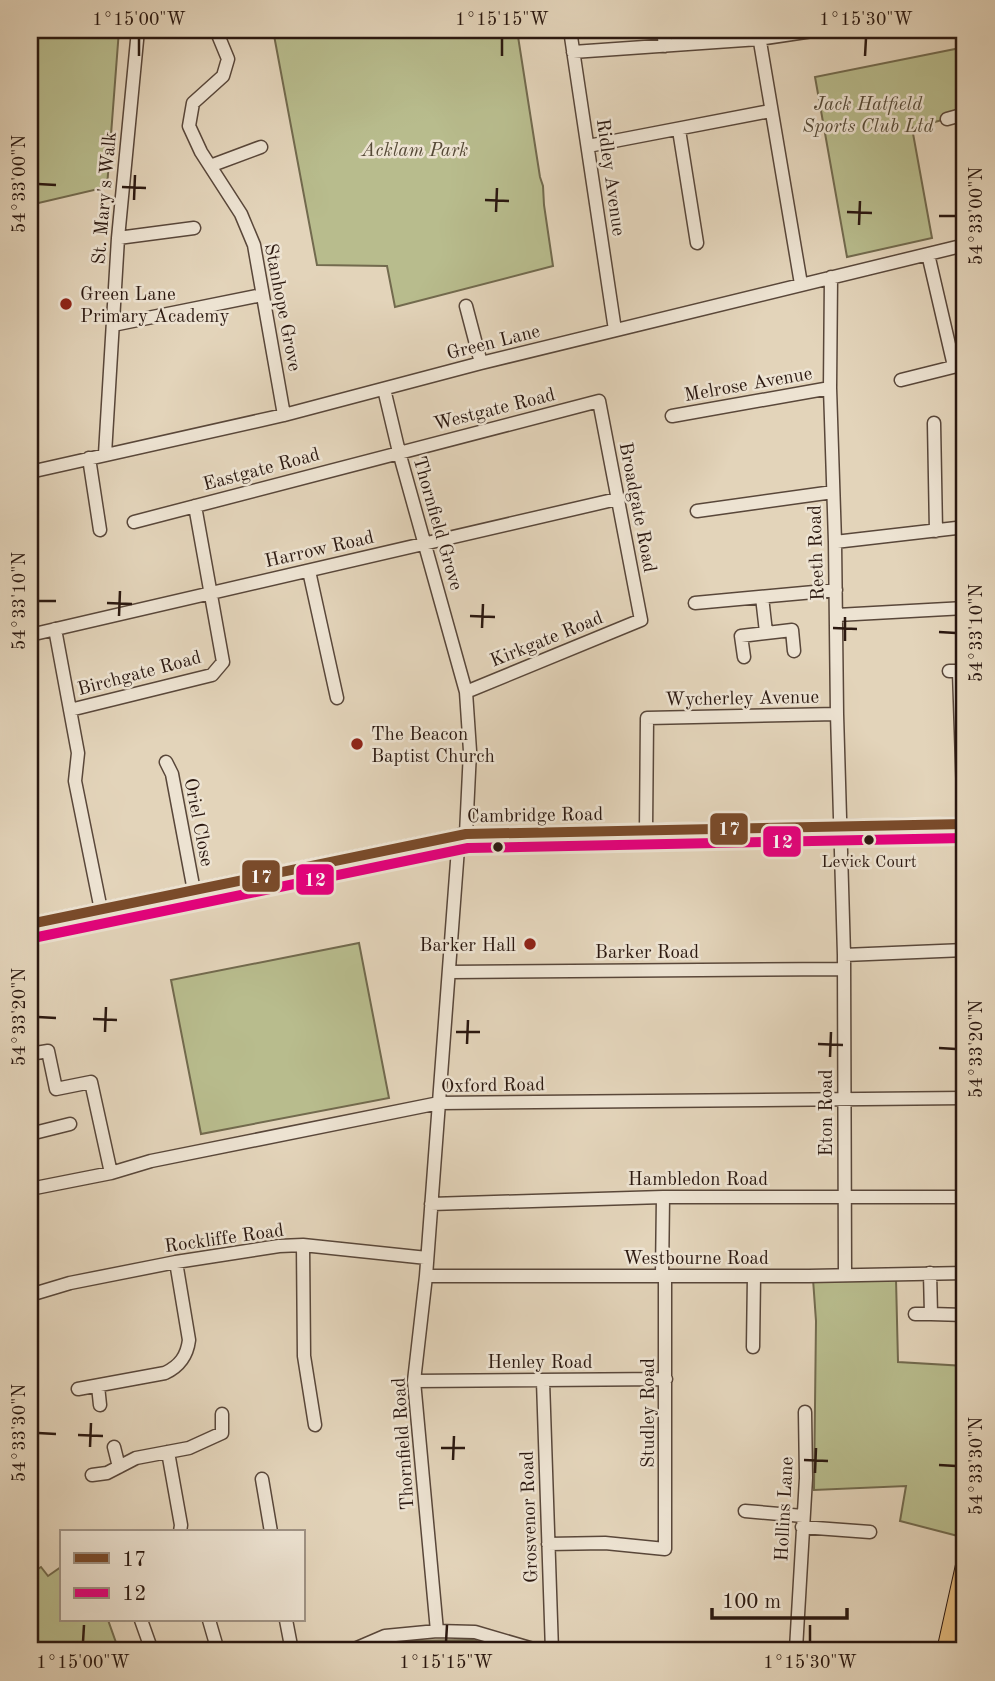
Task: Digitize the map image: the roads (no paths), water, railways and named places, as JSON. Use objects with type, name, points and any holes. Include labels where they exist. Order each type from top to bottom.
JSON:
[{"type":"main road","points":[[945,1651],[965,1561]]},
{"type":"street","name":"St. Mary's Walk","points":[[106,454],[118,238],[138,30]]},
{"type":"street","name":"Stanhope Grove","points":[[216,30],[228,59],[223,76],[193,103],[189,126],[210,166],[241,214],[254,245],[284,415]]},
{"type":"street","name":"Ridley Avenue","points":[[570,30],[615,330]]},
{"type":"street","points":[[663,30],[665,46]]},
{"type":"street","points":[[573,52],[665,46],[759,34],[819,30]]},
{"type":"street","points":[[759,34],[801,284]]},
{"type":"street","points":[[588,146],[771,111]]},
{"type":"street","points":[[947,119],[965,114]]},
{"type":"street","points":[[678,130],[697,243]]},
{"type":"street","points":[[210,166],[261,146]]},
{"type":"street","points":[[118,238],[194,228]]},
{"type":"street","name":"Green Lane","points":[[30,472],[284,415],[481,363],[965,245]]},
{"type":"street","points":[[901,380],[960,365],[928,254]]},
{"type":"street","name":"Reeth Road","points":[[831,277],[830,388],[840,827]]},
{"type":"street","points":[[113,325],[262,295]]},
{"type":"street","points":[[466,306],[481,363]]},
{"type":"street","name":"Melrose Avenue","points":[[672,416],[830,388]]},
{"type":"street","name":"Thornfield Grove","points":[[384,389],[466,692],[470,751],[462,835]]},
{"type":"street","name":"Westgate Road","points":[[399,452],[599,401]]},
{"type":"street","name":"Broadgate Road","points":[[599,401],[641,620]]},
{"type":"street","points":[[934,422],[936,531]]},
{"type":"street","name":"Eastgate Road","points":[[134,522],[399,452]]},
{"type":"street","points":[[89,458],[100,530]]},
{"type":"street","points":[[697,511],[832,492]]},
{"type":"street","name":"Harrow Road","points":[[30,635],[617,499]]},
{"type":"street","name":"Birchgate Road","points":[[70,710],[212,675],[223,662],[195,506]]},
{"type":"street","points":[[835,542],[965,527]]},
{"type":"street","points":[[309,570],[337,698]]},
{"type":"street","points":[[695,603],[836,590]]},
{"type":"street","points":[[762,597],[766,632]]},
{"type":"street","points":[[836,615],[965,608]]},
{"type":"street","name":"Kirkgate Road","points":[[466,692],[641,620]]},
{"type":"street","points":[[55,629],[78,753],[75,781],[101,909]]},
{"type":"street","points":[[744,657],[741,636],[766,632],[792,629],[794,651]]},
{"type":"street","points":[[949,671],[958,671],[965,824]]},
{"type":"street","name":"Wycherley Avenue","points":[[646,831],[647,718],[837,714]]},
{"type":"street","name":"Oriel Close","points":[[166,762],[172,774],[194,891]]},
{"type":"street","name":"Cambridge Road","points":[[30,924],[462,835],[965,824]]},
{"type":"street","name":"Eton Road","points":[[840,827],[844,962],[845,1274]]},
{"type":"street","name":"Thornfield Road","points":[[437,1631],[414,1381],[426,1276],[462,835]]},
{"type":"street","name":"Barker Road","points":[[450,972],[844,962],[965,950]]},
{"type":"street","points":[[30,1054],[48,1051],[55,1089],[91,1082],[111,1173]]},
{"type":"street","name":"Oxford Road","points":[[30,1189],[111,1173],[151,1161],[439,1103],[965,1098]]},
{"type":"street","points":[[30,1134],[70,1125]]},
{"type":"street","name":"Hambledon Road","points":[[431,1204],[663,1197],[965,1197]]},
{"type":"street","name":"Studley Road","points":[[548,1544],[605,1543],[665,1549],[663,1197]]},
{"type":"street","points":[[303,1245],[304,1356],[315,1425]]},
{"type":"street","name":"Rockliffe Road","points":[[30,1295],[70,1283],[251,1249],[303,1245],[427,1258]]},
{"type":"street","points":[[78,1389],[164,1373],[181,1362],[189,1340],[176,1262]]},
{"type":"street","points":[[930,1273],[931,1314]]},
{"type":"street","name":"Westbourne Road","points":[[426,1276],[965,1273]]},
{"type":"street","points":[[753,1347],[754,1276]]},
{"type":"street","points":[[915,1314],[965,1315]]},
{"type":"street","name":"Henley Road","points":[[414,1381],[666,1379]]},
{"type":"street","name":"Grosvenor Road","points":[[544,1381],[552,1651]]},
{"type":"street","points":[[98,1386],[100,1405]]},
{"type":"street","name":"Hollins Lane","points":[[803,1650],[805,1412]]},
{"type":"street","points":[[92,1475],[107,1473],[136,1458],[189,1448],[226,1436],[222,1414]]},
{"type":"street","points":[[114,1447],[119,1467]]},
{"type":"street","points":[[167,1452],[180,1530]]},
{"type":"street","points":[[262,1479],[271,1530]]},
{"type":"street","points":[[745,1511],[870,1532]]},
{"type":"street","points":[[142,1622],[152,1651]]},
{"type":"street","points":[[210,1622],[218,1651]]},
{"type":"street","points":[[286,1622],[292,1651]]},
{"type":"street","points":[[351,1651],[385,1636],[437,1631],[475,1632],[540,1651]]},
{"type":"street","points":[[729,1651],[803,1650]]},
{"type":"place","name":"Green Lane Primary Academy","points":[[66,304]]},
{"type":"place","name":"The Beacon Baptist Church","points":[[357,744]]},
{"type":"place","name":"Levick Court","points":[[869,840]]},
{"type":"place","name":"Barker Hall","points":[[530,944]]},
{"type":"park label","name":"Jack Hatfield Sports Club Ltd","points":[[868,114]]},
{"type":"park label","name":"Acklam Park","points":[[415,149]]}]
